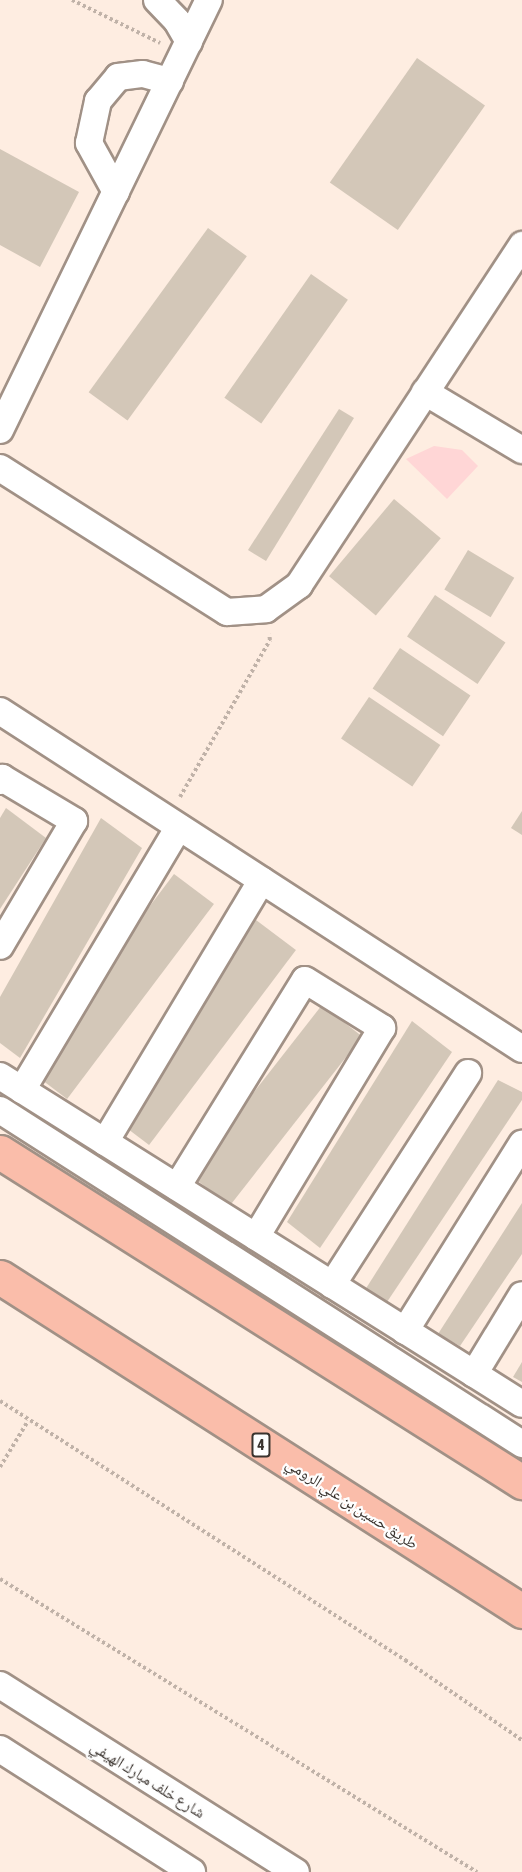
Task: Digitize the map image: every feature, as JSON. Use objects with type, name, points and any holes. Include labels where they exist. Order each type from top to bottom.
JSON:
[{"type":"highway","points":[[0,1152],[522,1482]]},
{"type":"highway","name":"طريق حسين بن علي الرومي","points":[[0,1277],[522,1611]]},
{"type":"highway","points":[[375,1518],[522,1631]]},
{"type":"street","points":[[157,0],[177,21],[186,48]]},
{"type":"street","points":[[0,430],[209,0]]},
{"type":"street","points":[[116,192],[89,143],[98,101],[118,77],[143,74],[170,81]]},
{"type":"street","points":[[0,468],[227,612],[266,609],[299,585],[522,245]]},
{"type":"street","points":[[425,392],[522,450]]},
{"type":"street","points":[[0,711],[522,1049]]},
{"type":"street","points":[[0,781],[2,778],[74,821],[0,946]]},
{"type":"street","points":[[22,1090],[173,823]]},
{"type":"street","points":[[105,1142],[261,880]]},
{"type":"street","points":[[177,1187],[305,980],[382,1028],[256,1237]]},
{"type":"street","points":[[332,1285],[468,1072]]},
{"type":"street","points":[[0,1076],[522,1404]]},
{"type":"street","points":[[0,1110],[522,1444]]},
{"type":"street","points":[[405,1331],[522,1144]]},
{"type":"street","points":[[474,1374],[522,1295]]},
{"type":"street","name":"شارع خلف مبارك الهيفي","points":[[0,1685],[296,1872]]},
{"type":"street","points":[[0,1749],[192,1872]]},
{"type":"path","points":[[72,0],[186,48]]},
{"type":"path","points":[[173,823],[270,640],[266,609]]},
{"type":"path","points":[[0,1401],[405,1660],[522,1740]]},
{"type":"path","points":[[0,1467],[28,1421]]},
{"type":"path","points":[[0,1579],[477,1872]]},
{"type":"shaded area","points":[[434,446],[462,450],[478,466],[447,499],[406,459]]},
{"type":"building","points":[[417,58],[485,106],[398,230],[330,183]]},
{"type":"building","points":[[0,149],[79,192],[40,267],[0,245]]},
{"type":"building","points":[[208,228],[247,256],[128,420],[89,392]]},
{"type":"building","points":[[311,274],[348,300],[261,424],[224,398]]},
{"type":"building","points":[[339,409],[354,418],[266,561],[248,550]]},
{"type":"building","points":[[394,499],[441,538],[376,616],[329,576]]},
{"type":"building","points":[[468,550],[514,578],[491,617],[444,589]]},
{"type":"building","points":[[435,595],[505,643],[478,684],[407,636]]},
{"type":"building","points":[[400,648],[470,696],[443,736],[373,689]]},
{"type":"building","points":[[369,697],[440,745],[412,787],[341,738]]},
{"type":"building","points":[[6,808],[46,838],[0,909],[0,818]]},
{"type":"building","points":[[522,811],[522,835],[511,828]]},
{"type":"building","points":[[101,818],[142,848],[20,1058],[0,1043],[0,997]]},
{"type":"building","points":[[174,874],[214,904],[67,1099],[27,1069]]},
{"type":"building","points":[[256,920],[296,950],[149,1145],[109,1115]]},
{"type":"building","points":[[322,1005],[362,1036],[230,1206],[190,1174]]},
{"type":"building","points":[[412,1021],[452,1052],[320,1248],[287,1222]]},
{"type":"building","points":[[498,1080],[522,1092],[522,1100],[387,1302],[365,1290]]},
{"type":"building","points":[[522,1203],[522,1254],[460,1346],[438,1334]]},
{"type":"building","points":[[522,1362],[522,1382],[513,1377]]}]
